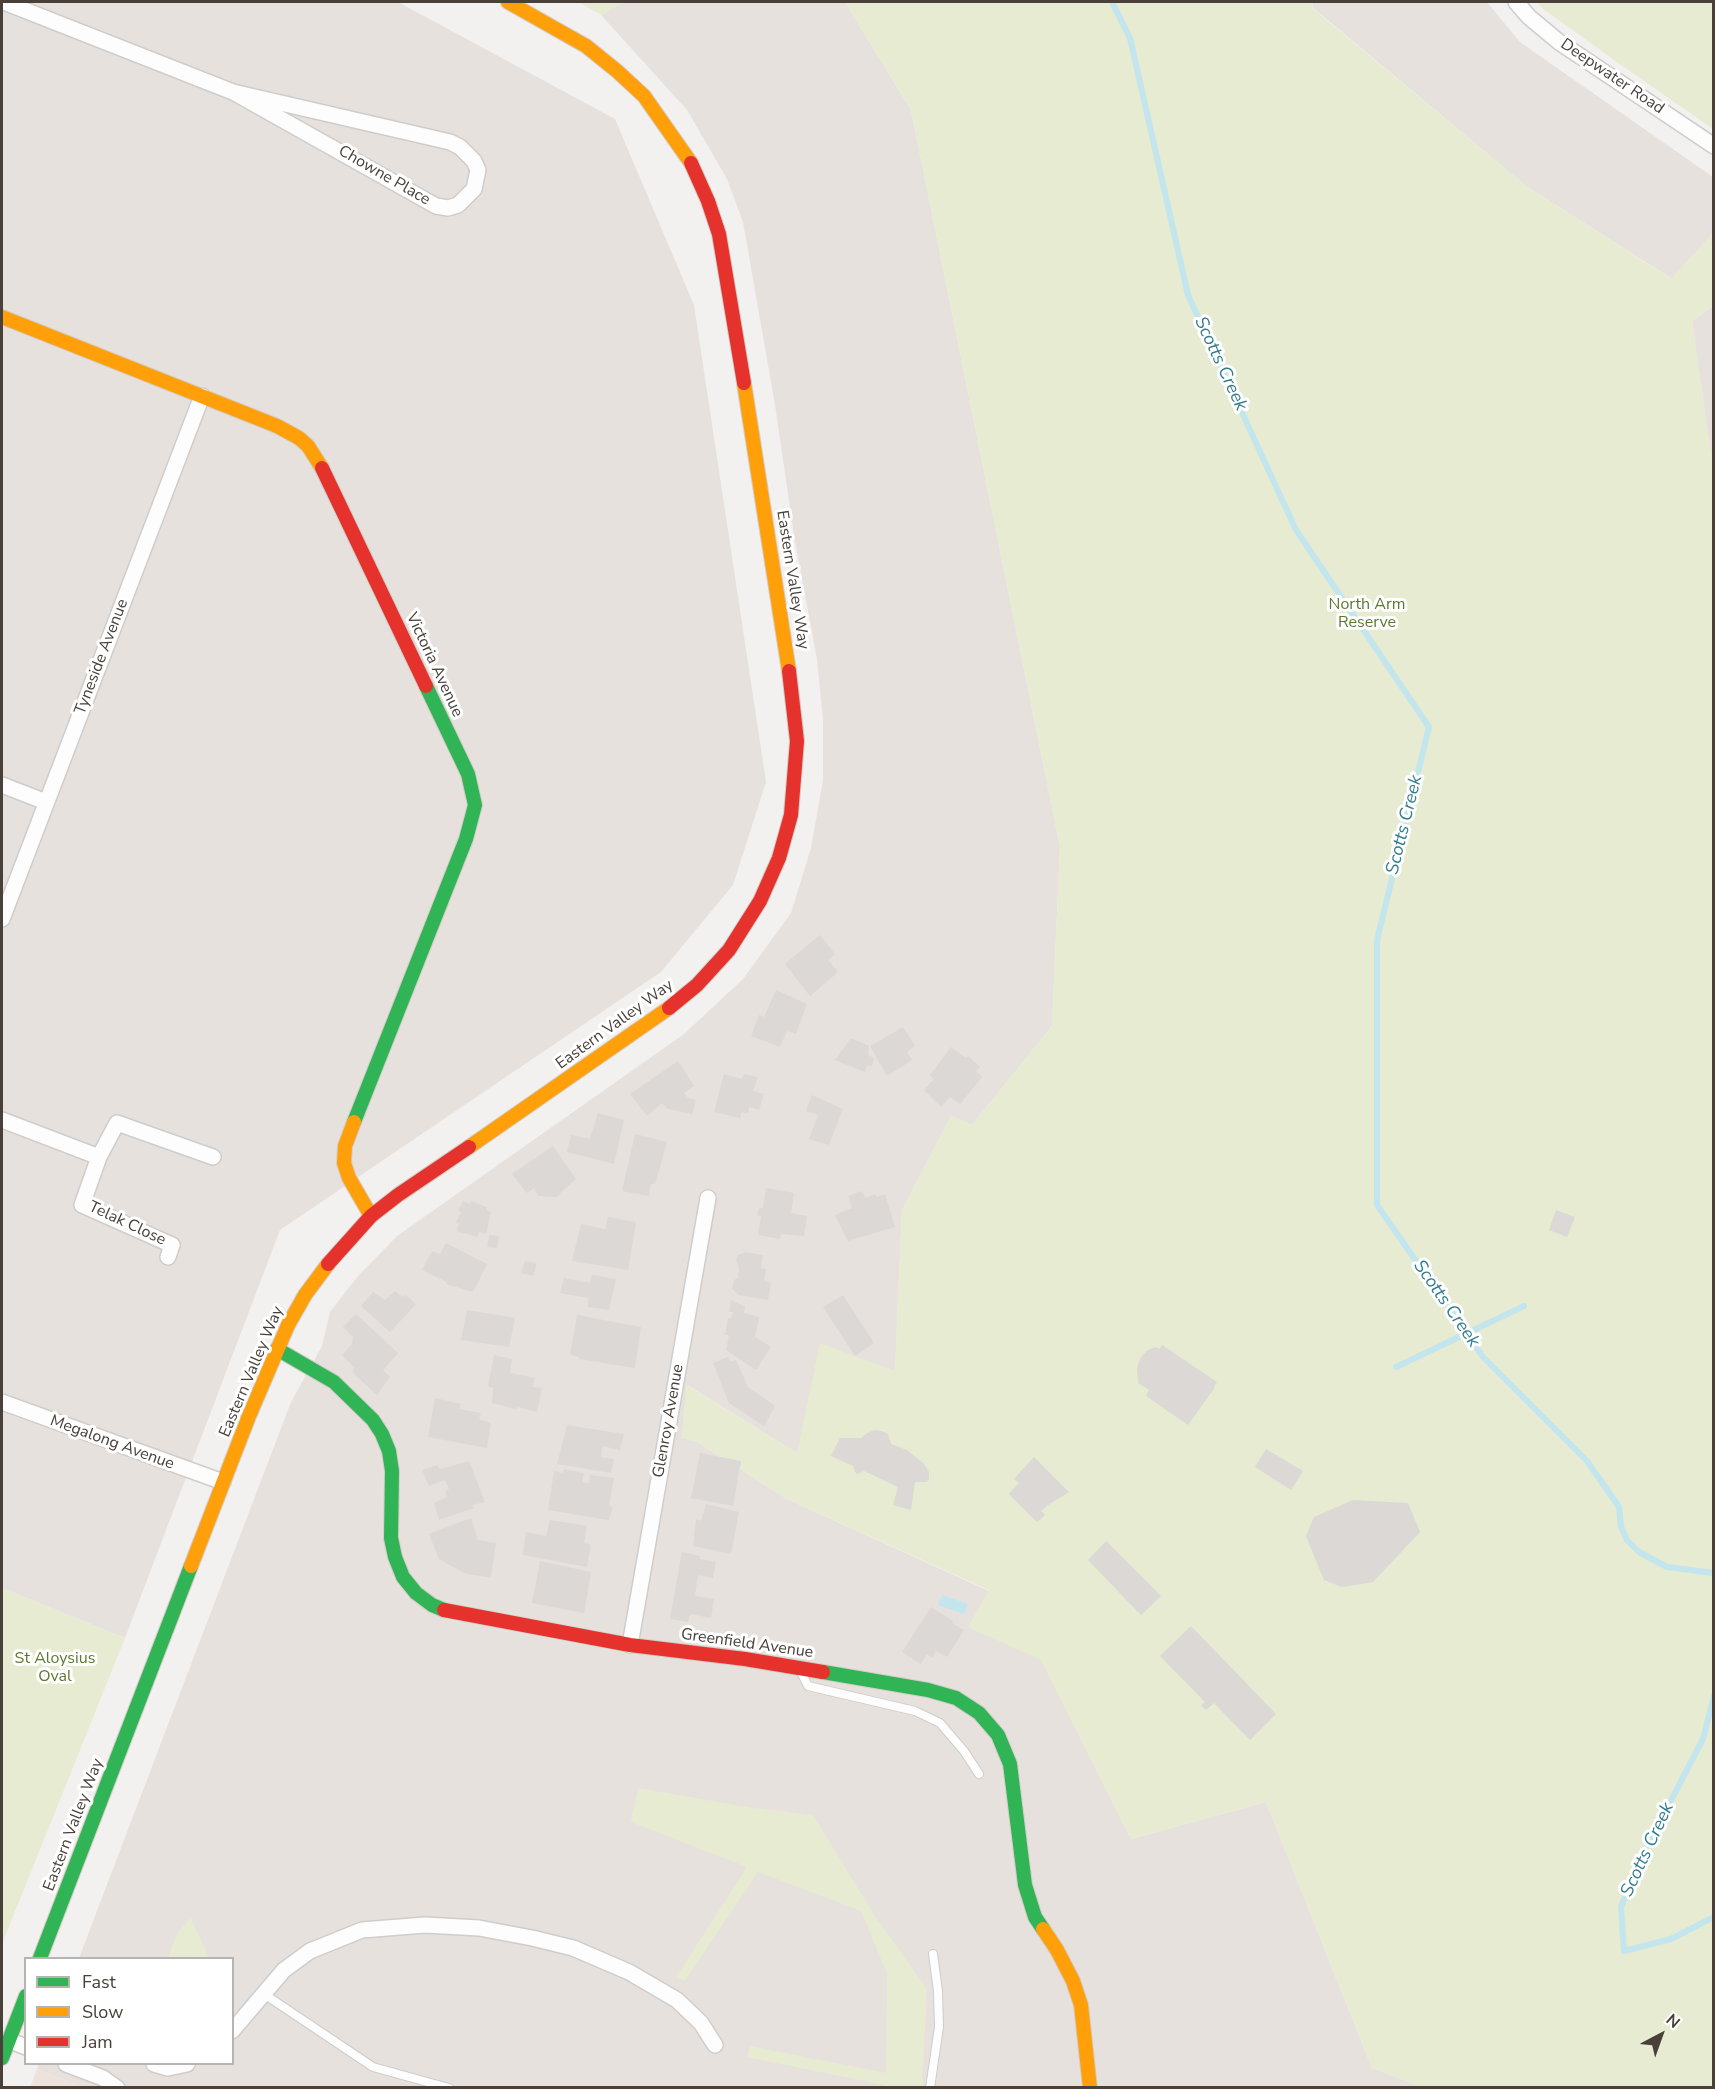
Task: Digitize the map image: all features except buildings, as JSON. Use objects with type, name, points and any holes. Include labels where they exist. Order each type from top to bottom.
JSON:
[{"type":"street","name":"Chowne Place","points":[[4,2],[233,92],[436,206],[448,208],[458,205],[474,189],[478,170],[474,161],[460,147],[450,142],[233,92]]},
{"type":"street","name":"Eastern Valley Way","points":[[41,1957],[223,1482],[277,1349],[305,1295],[328,1264],[371,1216],[398,1195],[656,1019],[696,986],[729,950],[760,901],[779,858],[790,815],[794,793],[797,741],[790,676],[727,276],[719,234],[708,201],[691,163],[644,96],[617,70],[586,46],[508,2]]},
{"type":"street","name":"Deepwater Road","points":[[1516,2],[1529,17],[1559,42],[1713,146]]},
{"type":"street","name":"Victoria Avenue","points":[[2,317],[288,431],[308,446],[316,456],[468,774],[475,805],[466,839],[345,1146],[344,1163],[349,1178],[371,1216]]},
{"type":"street","name":"Tyneside Avenue","points":[[2,919],[202,396]]},
{"type":"street","points":[[2,785],[46,802]]},
{"type":"street","points":[[2,1120],[99,1157]]},
{"type":"street","name":"Telak Close","points":[[168,1257],[172,1245],[82,1205],[99,1157],[117,1123],[213,1157]]},
{"type":"street","name":"Glenroy Avenue","points":[[630,1645],[708,1198]]},
{"type":"street","name":"Greenfield Avenue","points":[[277,1349],[334,1382],[373,1420],[382,1434],[389,1451],[392,1470],[391,1538],[395,1557],[403,1577],[416,1593],[432,1605],[450,1612],[630,1645],[799,1668],[928,1690],[956,1698],[979,1713],[998,1735],[1010,1764],[1025,1885],[1035,1917],[1057,1950],[1073,1981],[1081,2005],[1090,2088]]},
{"type":"street","name":"Megalong Avenue","points":[[2,1402],[223,1482]]},
{"type":"street","points":[[234,2029],[284,1970],[310,1951],[362,1930],[425,1925],[479,1928],[573,1948],[629,1972],[677,2000],[701,2023],[715,2045]]},
{"type":"street","points":[[2,2058],[24,2005]]},
{"type":"street","points":[[8,2040],[24,2046]]},
{"type":"street","points":[[69,2065],[103,2078],[117,2088]]},
{"type":"street","points":[[158,2065],[168,2068],[182,2065]]},
{"type":"lane","points":[[799,1668],[808,1686],[915,1711],[940,1723],[979,1774]]},
{"type":"lane","points":[[930,2088],[939,2027],[938,1991],[933,1954]]},
{"type":"lane","points":[[264,1994],[373,2067],[449,2088]]},
{"type":"shaded area","points":[[2,2],[398,2],[615,119],[694,305],[766,782],[733,885],[661,972],[280,1230],[125,1638],[2,1588]]},
{"type":"shaded area","points":[[623,2],[845,2],[911,110],[1060,847],[1052,1026],[972,1125],[951,1116],[902,1210],[895,1371],[797,1453],[687,1385],[682,1438],[697,1442],[787,1499],[989,1591],[969,1627],[1041,1659],[1131,1839],[1266,1802],[1372,2068],[1422,2087],[85,2088],[37,2069],[39,2065],[234,2065],[234,1957],[79,1957],[291,1402],[322,1346],[330,1312],[358,1276],[397,1236],[684,1034],[743,979],[791,913],[811,848],[823,780],[823,720],[817,659],[795,542],[775,405],[743,222],[727,179],[687,110],[601,15]]},
{"type":"shaded area","points":[[1313,2],[1487,2],[1520,42],[1713,177],[1713,233],[1672,279],[1526,186],[1312,7]]},
{"type":"shaded area","points":[[1713,306],[1713,472],[1692,321]]},
{"type":"shaded area","points":[[37,2069],[85,2087],[30,2087]]},
{"type":"green space","points":[[578,2],[623,2],[601,15]]},
{"type":"green space","name":"North Arm Reserve","points":[[845,2],[1313,2],[1312,8],[1526,186],[1671,279],[1713,233],[1713,306],[1692,321],[1714,472],[1713,2087],[1422,2087],[1372,2068],[1266,1802],[1131,1839],[1041,1660],[968,1627],[989,1590],[787,1499],[697,1442],[682,1438],[686,1385],[797,1453],[820,1343],[895,1371],[902,1210],[951,1116],[972,1125],[1052,1026],[1060,847],[911,110]]},
{"type":"green space","points":[[1537,2],[1713,2],[1713,129],[1542,8]]},
{"type":"green space","name":"St Aloysius Oval","points":[[2,1588],[125,1638],[2,1944]]},
{"type":"green space","points":[[638,1788],[753,1808],[813,1815],[875,1916],[927,1989],[922,2087],[885,2087],[747,2057],[750,2046],[886,2073],[887,1974],[861,1911],[758,1872],[685,1981],[676,1977],[747,1867],[631,1822]]},
{"type":"green space","points":[[191,1918],[209,1957],[168,1957],[177,1933]]},
{"type":"water","points":[[942,1595],[968,1604],[964,1614],[938,1605]]},
{"type":"waterway","name":"Scotts Creek","points":[[1112,2],[1130,38],[1188,295],[1296,530],[1429,727],[1377,940],[1377,1205],[1483,1357],[1587,1461],[1619,1507],[1621,1527],[1627,1540],[1639,1552],[1667,1567],[1714,1573]]},
{"type":"waterway","points":[[1396,1367],[1524,1306]]},
{"type":"waterway","name":"Scotts Creek","points":[[1714,1696],[1703,1739],[1642,1856],[1621,1907],[1624,1951],[1671,1939],[1714,1917]]},
{"type":"traffic: fast","points":[[354,1122],[466,839],[475,805],[468,774],[426,686]]},
{"type":"traffic: fast","points":[[277,1349],[334,1382],[373,1420],[382,1434],[389,1451],[392,1471],[391,1538],[395,1557],[403,1577],[416,1593],[432,1605],[444,1610]]},
{"type":"traffic: fast","points":[[40,1957],[191,1566]]},
{"type":"traffic: fast","points":[[823,1672],[928,1690],[956,1698],[979,1713],[998,1735],[1010,1764],[1025,1885],[1035,1917],[1043,1929]]},
{"type":"traffic: fast","points":[[2,2058],[24,2001]]},
{"type":"traffic: slow","points":[[508,2],[586,46],[617,71],[644,96],[691,163]]},
{"type":"traffic: slow","points":[[2,317],[277,426],[299,438],[308,446],[322,468]]},
{"type":"traffic: slow","points":[[744,383],[789,671]]},
{"type":"traffic: slow","points":[[469,1147],[669,1008]]},
{"type":"traffic: slow","points":[[354,1122],[345,1146],[344,1163],[349,1178],[371,1216]]},
{"type":"traffic: slow","points":[[191,1566],[249,1416],[288,1325],[305,1295],[328,1264]]},
{"type":"traffic: slow","points":[[1043,1929],[1073,1981],[1081,2005],[1090,2088]]},
{"type":"traffic: jam","points":[[691,163],[708,201],[719,234],[744,383]]},
{"type":"traffic: jam","points":[[322,468],[426,686]]},
{"type":"traffic: jam","points":[[669,1008],[697,985],[729,950],[760,901],[779,858],[791,815],[797,741],[789,671]]},
{"type":"traffic: jam","points":[[328,1264],[371,1216],[469,1147]]},
{"type":"traffic: jam","points":[[444,1610],[630,1645],[745,1659],[823,1672]]}]
